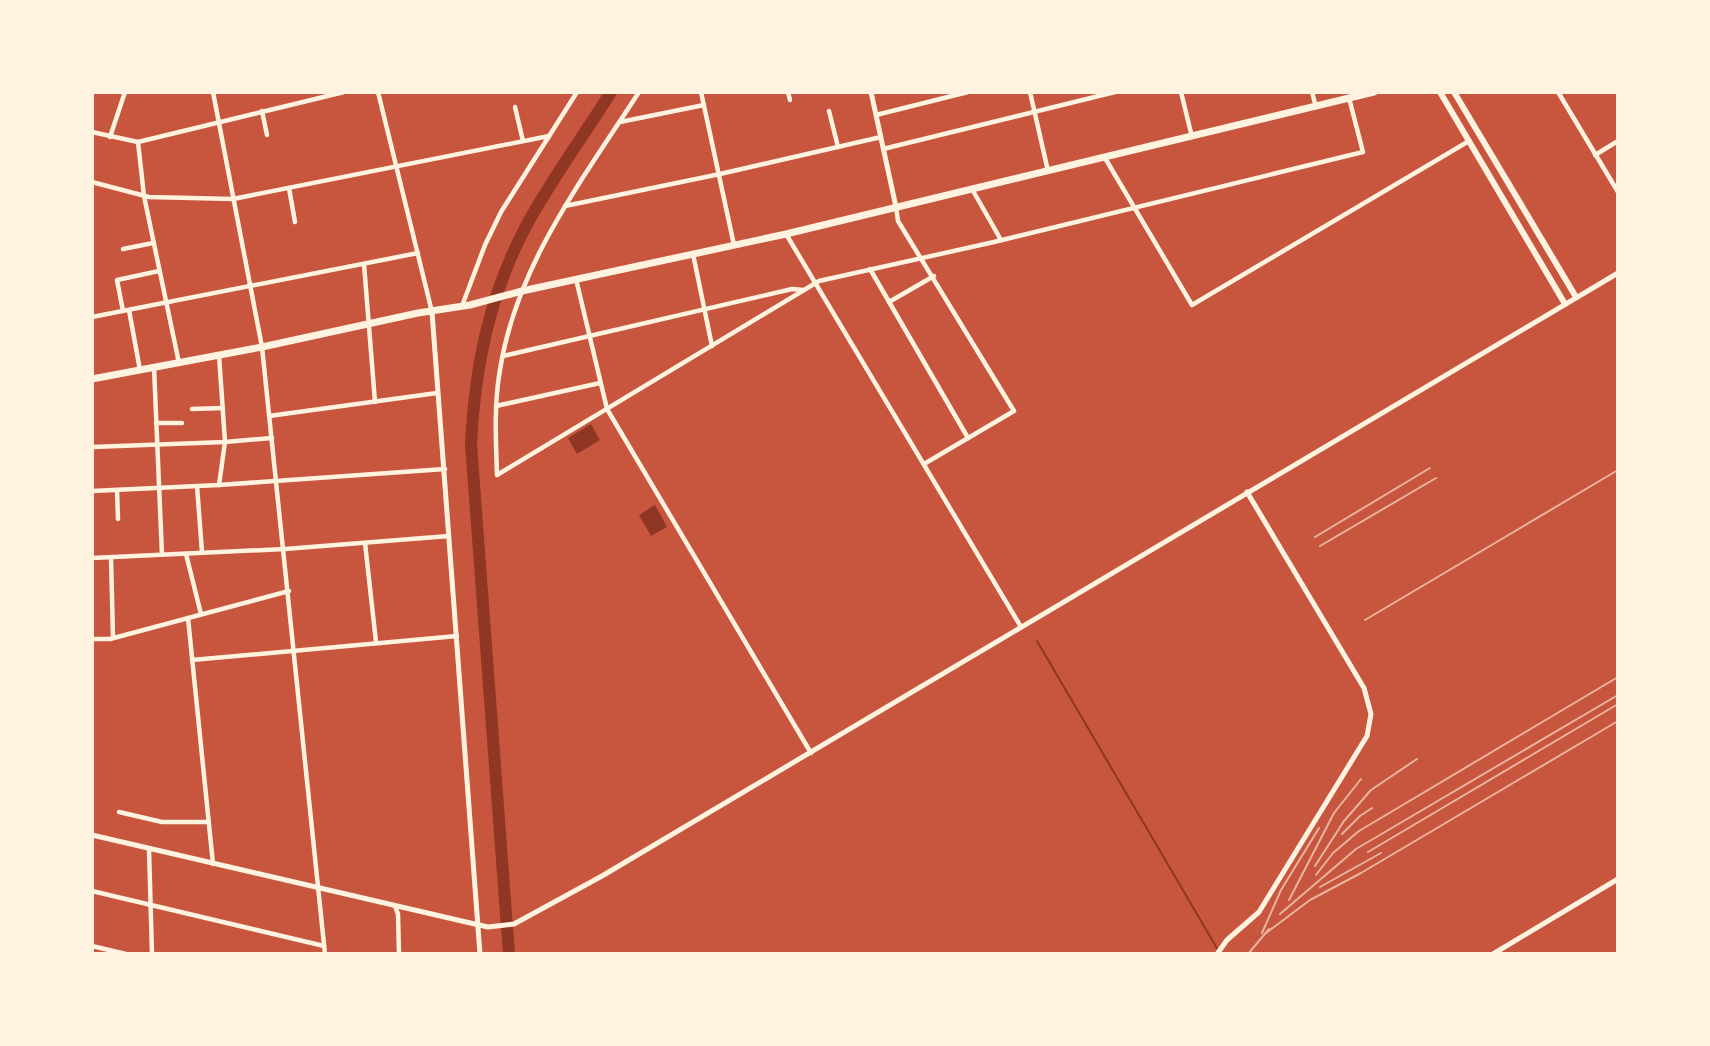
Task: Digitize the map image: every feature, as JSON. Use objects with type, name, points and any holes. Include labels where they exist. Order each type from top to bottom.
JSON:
[{"type":"main road","points":[[92,379],[262,347],[369,323],[466,306],[522,291],[786,234],[1374,92]]},
{"type":"main road","points":[[1440,92],[1565,304]]},
{"type":"main road","points":[[1454,92],[1576,297]]},
{"type":"street","points":[[110,136],[125,92]]},
{"type":"street","points":[[213,92],[262,347],[289,591],[325,954]]},
{"type":"street","points":[[92,132],[138,142],[344,92]]},
{"type":"street","points":[[378,92],[432,312],[480,954]]},
{"type":"street","points":[[466,306],[485,245],[501,212],[577,92]]},
{"type":"street","points":[[639,92],[565,206],[537,253],[522,291],[503,356],[496,406],[497,475],[815,284],[870,269],[1001,240],[1363,152],[1349,98]]},
{"type":"street","points":[[701,92],[734,245]]},
{"type":"street","points":[[788,92],[790,100]]},
{"type":"street","points":[[871,92],[898,221],[934,276],[1014,411],[924,464]]},
{"type":"street","points":[[876,115],[968,92]]},
{"type":"street","points":[[1030,92],[1048,171]]},
{"type":"street","points":[[883,149],[1115,92]]},
{"type":"street","points":[[1181,92],[1192,137]]},
{"type":"street","points":[[1312,92],[1316,107]]},
{"type":"street","points":[[1558,92],[1618,192]]},
{"type":"street","points":[[620,122],[704,105]]},
{"type":"street","points":[[515,107],[523,141]]},
{"type":"street","points":[[262,111],[267,135]]},
{"type":"street","points":[[829,111],[838,147]]},
{"type":"street","points":[[92,182],[144,196],[233,199],[549,136]]},
{"type":"street","points":[[565,206],[720,174],[881,137]]},
{"type":"street","points":[[1105,158],[1192,305],[1469,141]]},
{"type":"street","points":[[1595,155],[1618,141]]},
{"type":"street","points":[[138,142],[144,196],[158,272],[179,362]]},
{"type":"street","points":[[288,188],[295,222]]},
{"type":"street","points":[[972,188],[1001,240]]},
{"type":"street","points":[[786,234],[1021,627]]},
{"type":"street","points":[[123,249],[153,243]]},
{"type":"street","points":[[92,317],[418,253]]},
{"type":"street","points":[[693,254],[712,346]]},
{"type":"street","points":[[364,264],[375,402]]},
{"type":"street","points":[[870,269],[968,438]]},
{"type":"street","points":[[140,370],[117,280],[158,272]]},
{"type":"street","points":[[92,836],[492,927],[522,920],[811,753],[1618,273]]},
{"type":"street","points":[[889,302],[934,276]]},
{"type":"street","points":[[576,280],[600,383],[608,409],[811,753]]},
{"type":"street","points":[[503,356],[792,288],[804,290]]},
{"type":"street","points":[[219,354],[225,442],[219,485]]},
{"type":"street","points":[[154,367],[162,555]]},
{"type":"street","points":[[496,406],[600,383]]},
{"type":"street","points":[[269,416],[437,393]]},
{"type":"street","points":[[192,409],[223,408]]},
{"type":"street","points":[[156,423],[182,423]]},
{"type":"street","points":[[92,447],[225,442],[272,438]]},
{"type":"street","points":[[92,492],[276,482],[445,469]]},
{"type":"street","points":[[197,486],[202,552]]},
{"type":"street","points":[[117,490],[118,519]]},
{"type":"street","points":[[1217,954],[1227,940],[1259,912],[1367,736],[1371,714],[1364,688],[1247,492]]},
{"type":"street","points":[[92,558],[284,549],[449,536]]},
{"type":"street","points":[[365,543],[376,642]]},
{"type":"street","points":[[186,554],[201,614]]},
{"type":"street","points":[[110,557],[113,638]]},
{"type":"street","points":[[92,639],[113,638],[289,591]]},
{"type":"street","points":[[188,618],[213,864]]},
{"type":"street","points":[[192,660],[457,636]]},
{"type":"street","points":[[119,812],[162,822],[209,822]]},
{"type":"street","points":[[149,848],[152,954]]},
{"type":"street","points":[[1493,954],[1618,879]]},
{"type":"street","points":[[92,891],[324,946]]},
{"type":"street","points":[[395,906],[398,914],[399,954]]},
{"type":"street","points":[[92,946],[126,954]]},
{"type":"shaded area","points":[[591,424],[600,440],[577,454],[568,438]]},
{"type":"shaded area","points":[[655,505],[667,527],[651,536],[639,515]]},
{"type":"waterway","points":[[509,954],[471,444],[476,387],[480,360],[493,306],[513,254],[545,193],[611,92]]},
{"type":"waterway","points":[[1037,641],[1218,950]]},
{"type":"railway","points":[[1315,537],[1430,468]]},
{"type":"railway","points":[[1365,620],[1618,470]]},
{"type":"railway","points":[[1320,546],[1436,478]]},
{"type":"railway","points":[[1316,875],[1333,853],[1359,831],[1618,677]]},
{"type":"railway","points":[[1280,914],[1356,849],[1618,695]]},
{"type":"railway","points":[[1368,852],[1618,704]]},
{"type":"railway","points":[[1266,933],[1310,900],[1361,873],[1618,721]]},
{"type":"railway","points":[[1315,866],[1344,821],[1371,790],[1417,759]]},
{"type":"railway","points":[[1289,900],[1334,813],[1361,779]]},
{"type":"railway","points":[[1342,834],[1360,816],[1372,808]]},
{"type":"railway","points":[[1262,933],[1281,890],[1319,828]]},
{"type":"railway","points":[[1320,887],[1381,853]]},
{"type":"railway","points":[[1248,954],[1269,929]]}]
